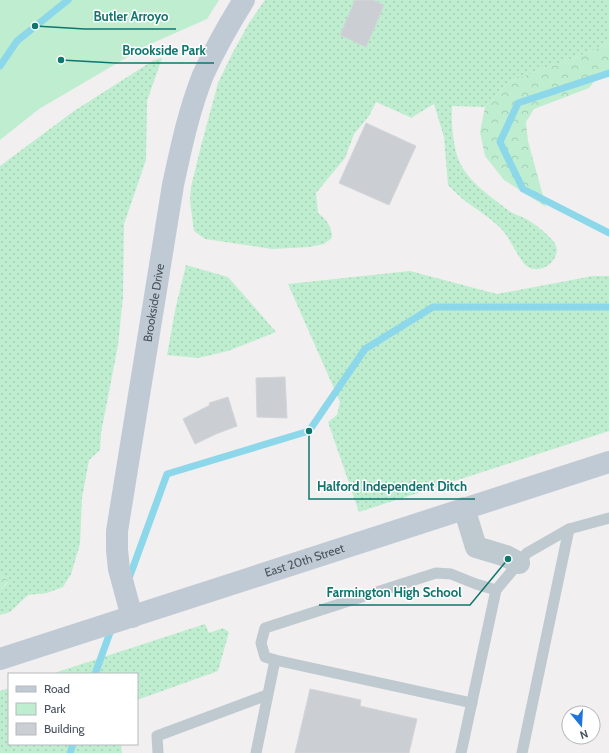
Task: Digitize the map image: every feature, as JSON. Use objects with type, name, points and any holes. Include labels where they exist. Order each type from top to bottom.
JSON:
[{"type":"main road","name":"Brookside Drive","points":[[132,617],[119,569],[117,531],[173,185],[194,99],[224,32],[244,0]]},
{"type":"main road","name":"East 20th Street","points":[[0,659],[609,462]]},
{"type":"street","points":[[464,508],[476,547],[506,556],[519,563]]},
{"type":"lane","points":[[461,753],[496,590],[527,553],[569,529],[609,518]]},
{"type":"lane","points":[[522,753],[569,529]]},
{"type":"lane","points":[[472,703],[275,660],[265,657],[261,643],[265,628],[436,573],[451,574],[496,590]]},
{"type":"lane","points":[[256,753],[275,660]]},
{"type":"lane","points":[[158,753],[157,736],[267,695]]},
{"type":"green space","points":[[0,0],[219,0],[207,19],[148,45],[39,109],[0,140]]},
{"type":"green space","points":[[265,0],[609,0],[609,43],[508,83],[485,107],[452,106],[454,144],[458,159],[465,172],[489,196],[509,211],[534,224],[554,242],[557,253],[551,263],[541,269],[534,269],[525,265],[500,227],[464,200],[448,185],[444,137],[434,104],[412,118],[376,102],[369,116],[354,134],[345,158],[316,193],[318,213],[328,224],[332,234],[332,238],[324,244],[309,247],[272,249],[205,239],[194,231],[190,201],[191,187],[218,83],[249,23]]},
{"type":"green space","points":[[609,43],[609,75],[599,75],[589,88],[534,109],[526,122],[528,141],[546,207],[504,180],[485,156],[480,132],[485,107],[508,83]]},
{"type":"green space","points":[[162,58],[147,101],[146,160],[124,224],[123,297],[118,345],[101,433],[100,450],[89,460],[82,498],[80,544],[71,574],[63,587],[47,593],[28,595],[10,612],[0,615],[0,588],[8,582],[0,574],[0,166],[74,111],[154,60]]},
{"type":"green space","points":[[186,265],[228,277],[276,332],[228,351],[198,358],[167,355],[176,306]]},
{"type":"green space","points":[[410,271],[497,294],[593,276],[609,276],[609,431],[359,512],[328,422],[337,415],[340,402],[288,284]]},
{"type":"green space","points":[[0,574],[8,581],[2,588],[0,588]]},
{"type":"green space","points":[[205,624],[209,633],[223,628],[229,632],[218,671],[138,700],[138,673],[54,673]]},
{"type":"green space","points":[[8,688],[8,745],[121,745],[122,753],[0,753],[0,691]]},
{"type":"building","points":[[355,0],[373,0],[384,5],[366,47],[340,35]]},
{"type":"building","points":[[366,123],[416,146],[389,205],[339,183]]},
{"type":"building","points":[[285,377],[287,418],[257,417],[256,378]]},
{"type":"building","points":[[228,397],[237,426],[195,444],[183,419],[210,405],[209,403]]},
{"type":"building","points":[[310,689],[361,700],[360,706],[417,719],[409,753],[295,753]]},
{"type":"waterway","points":[[0,66],[17,41],[68,0]]},
{"type":"waterway","points":[[609,73],[518,103],[500,142],[523,189],[609,233]]},
{"type":"waterway","points":[[128,581],[167,474],[309,431],[365,349],[433,307],[609,307]]},
{"type":"waterway","points":[[95,673],[112,627]]},
{"type":"waterway","points":[[70,753],[73,745]]},
{"type":"place","name":"Butler Arroyo","points":[[35,26]]},
{"type":"place","name":"Brookside Park","points":[[61,60]]},
{"type":"place","name":"Halford Independent Ditch","points":[[309,431]]},
{"type":"place","name":"Farmington High School","points":[[508,559]]}]
